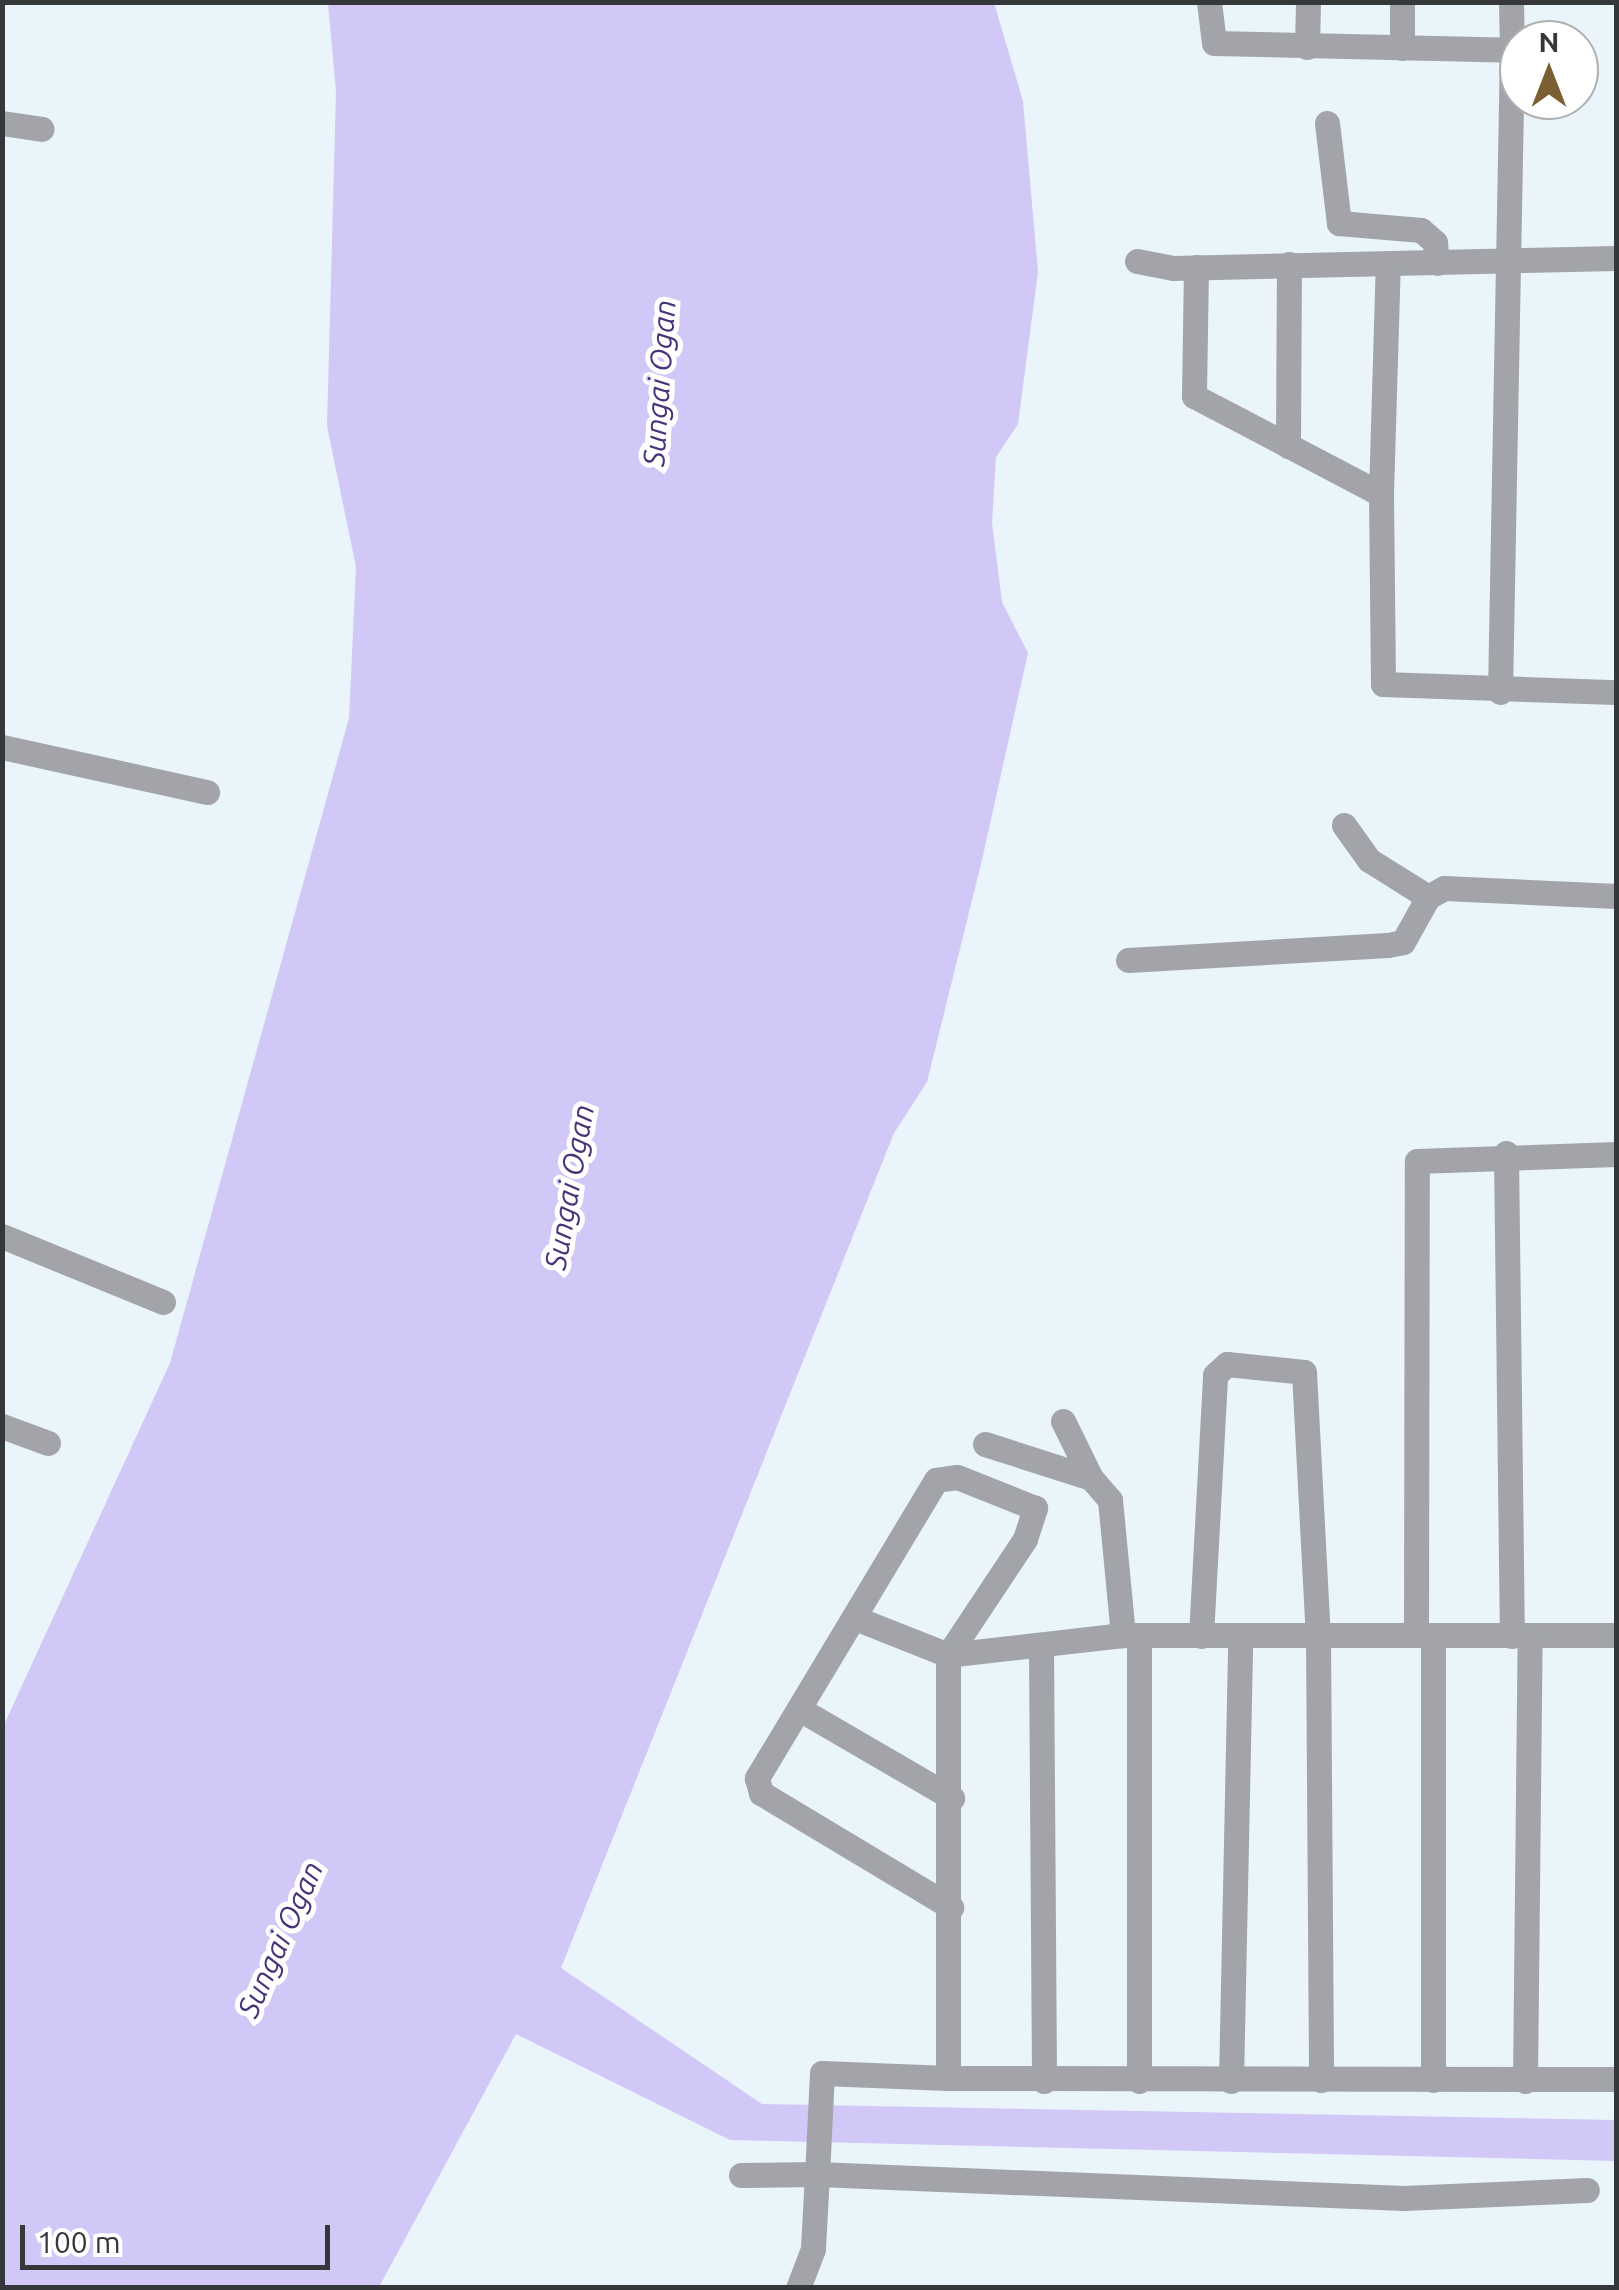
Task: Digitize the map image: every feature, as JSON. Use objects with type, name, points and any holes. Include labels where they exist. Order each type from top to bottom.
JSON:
[{"type":"street","points":[[1209,2],[1214,42],[1499,50]]},
{"type":"street","points":[[1308,2],[1308,47]]},
{"type":"street","points":[[1402,2],[1402,48]]},
{"type":"street","points":[[1500,692],[1511,120]]},
{"type":"street","points":[[1327,123],[1340,223],[1421,230],[1435,242],[1437,263]]},
{"type":"street","points":[[2,124],[42,129]]},
{"type":"street","points":[[1137,261],[1196,267],[1616,258]]},
{"type":"street","points":[[1288,446],[1289,264]]},
{"type":"street","points":[[1388,264],[1382,494],[1384,684],[1500,692],[1616,692]]},
{"type":"street","points":[[1196,267],[1194,396],[1382,494]]},
{"type":"street","points":[[2,747],[207,792]]},
{"type":"street","points":[[1344,824],[1370,860],[1428,897]]},
{"type":"street","points":[[1128,960],[1388,946],[1403,942],[1428,897],[1444,888],[1616,896]]},
{"type":"street","points":[[1433,2080],[1416,1165],[1506,1153],[1616,1154]]},
{"type":"street","points":[[1506,1153],[1521,1636],[1525,2080]]},
{"type":"street","points":[[2,1236],[163,1302]]},
{"type":"street","points":[[1201,1636],[1215,1375],[1226,1364],[1307,1377],[1318,1636],[1321,2080]]},
{"type":"street","points":[[1064,1421],[1090,1478],[1118,1516],[1131,1636],[1139,2081]]},
{"type":"street","points":[[2,1426],[48,1443]]},
{"type":"street","points":[[985,1444],[1090,1478]]},
{"type":"street","points":[[948,2078],[951,1907],[952,1798],[948,1655],[1025,1539],[1035,1508],[1025,1497],[957,1476],[936,1480],[757,1778],[761,1793],[951,1907]]},
{"type":"street","points":[[855,1618],[948,1655],[1131,1636],[1616,1635]]},
{"type":"street","points":[[1231,2080],[1240,1637]]},
{"type":"street","points":[[1041,1646],[1044,2081]]},
{"type":"street","points":[[801,1710],[952,1798]]},
{"type":"street","points":[[798,2288],[813,2249],[817,2080],[832,2068],[1044,2081],[1616,2079]]},
{"type":"street","points":[[741,2175],[818,2163],[1404,2198],[1586,2190]]},
{"type":"water","name":"Sungai Ogan","points":[[328,3],[994,3],[1023,101],[1038,272],[1018,424],[996,457],[992,523],[1002,602],[1028,653],[982,860],[927,1082],[894,1133],[561,1968],[762,2104],[1616,2120],[1616,2161],[730,2140],[516,2034],[379,2287],[3,2288],[3,1727],[170,1363],[349,718],[356,567],[327,426],[336,92]]}]
